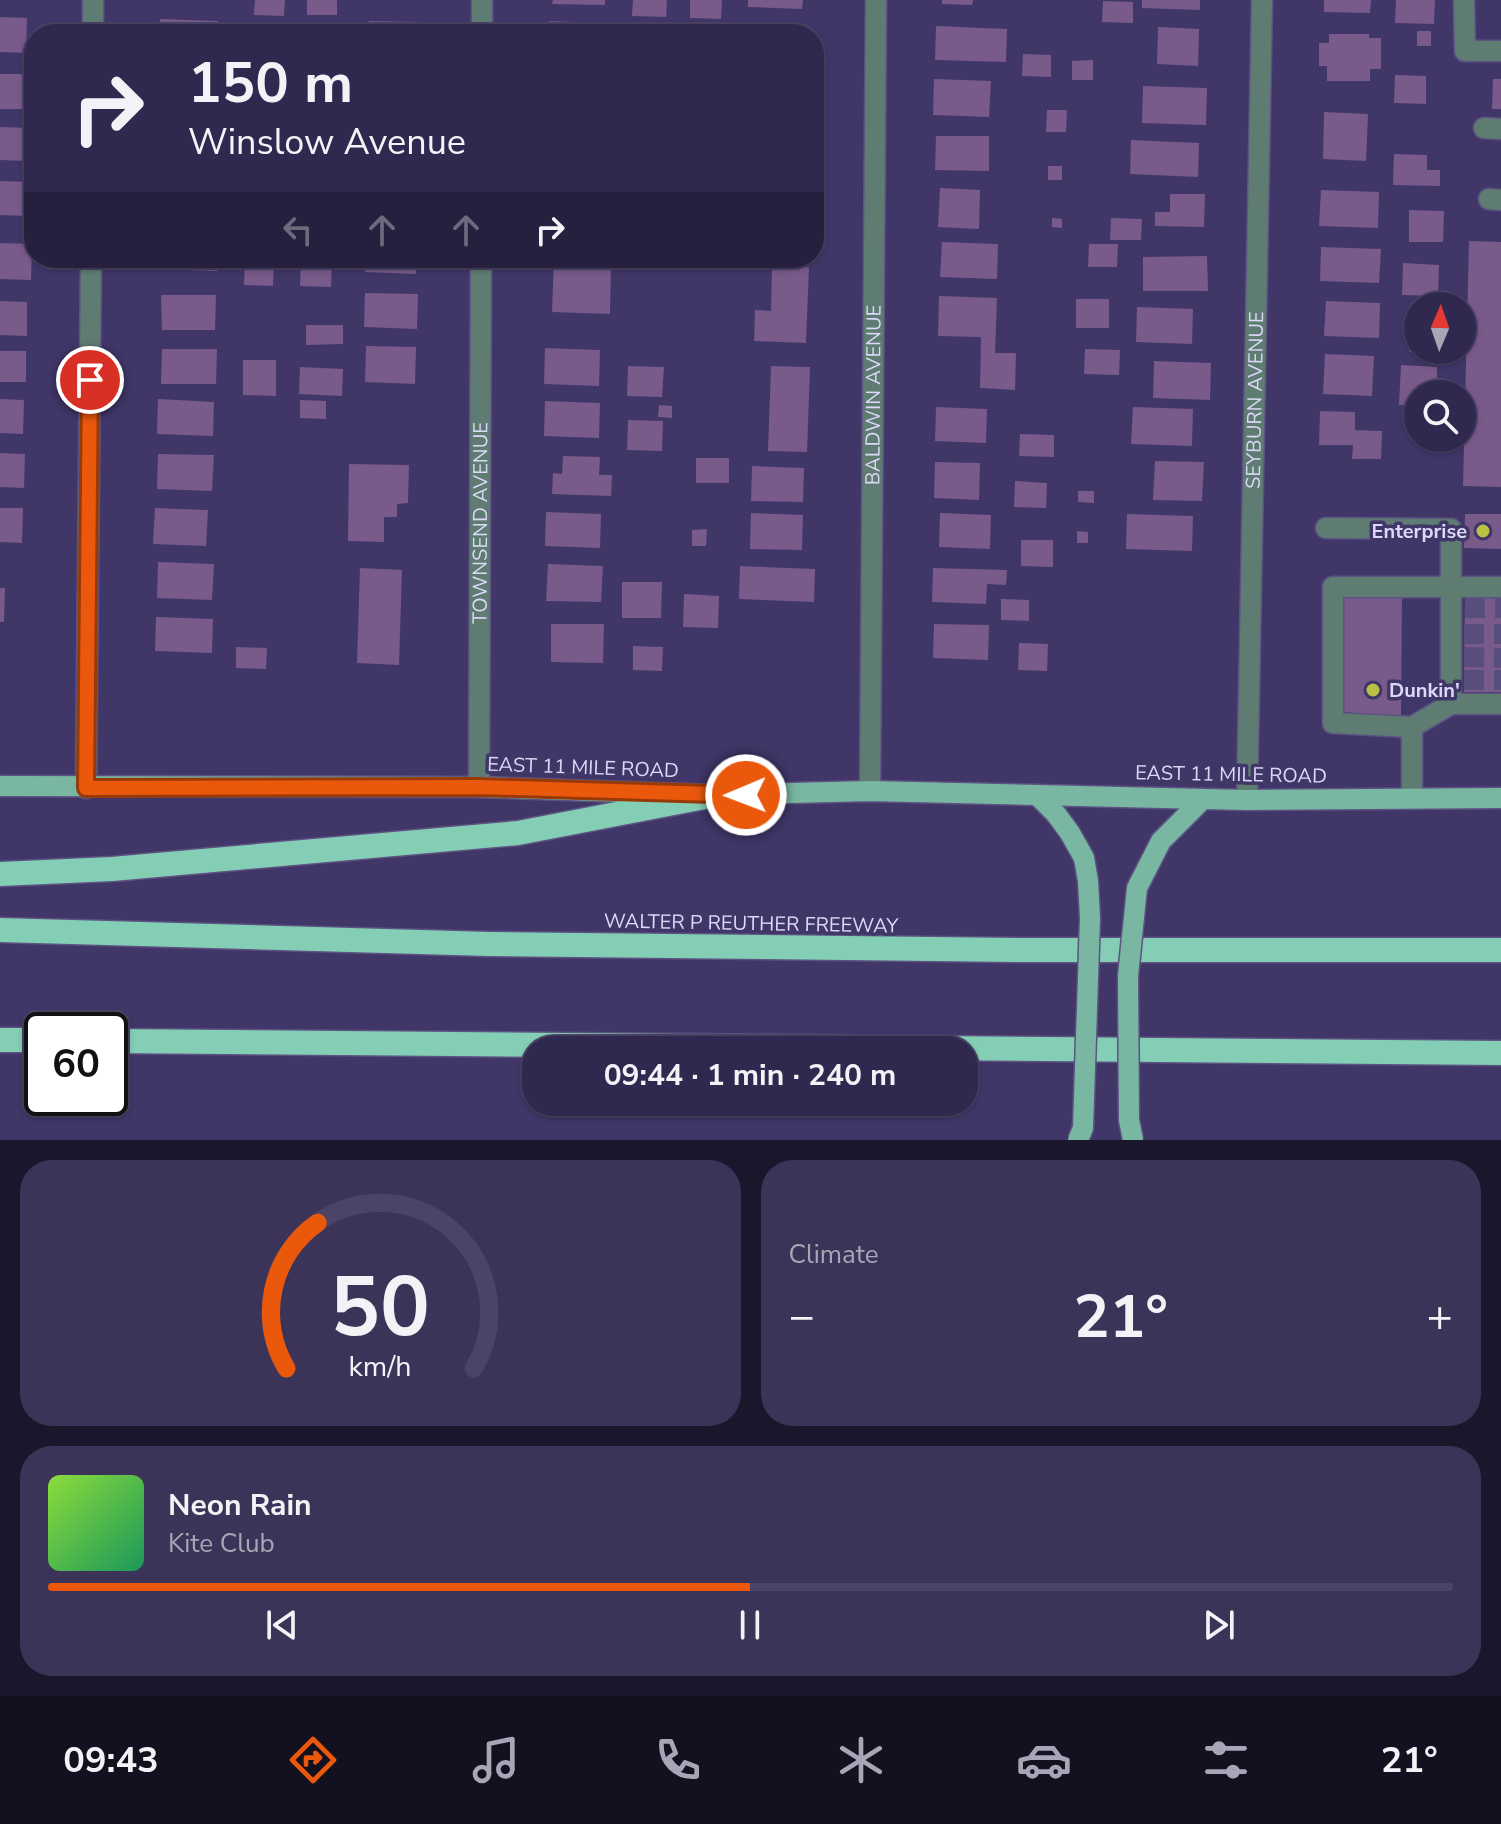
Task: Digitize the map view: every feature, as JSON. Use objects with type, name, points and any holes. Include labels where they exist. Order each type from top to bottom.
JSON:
[{"type":"highway","points":[[0,874],[112,869],[518,833],[715,795]]},
{"type":"highway","name":"WALTER P REUTHER FREEWAY","points":[[0,930],[489,944],[1022,950],[1501,950]]},
{"type":"highway","points":[[0,1040],[24,1040]]},
{"type":"highway","points":[[128,1041],[1501,1053]]},
{"type":"main road","name":"EAST 11 MILE ROAD","points":[[0,786],[479,787],[715,795],[870,791],[1247,800],[1501,798]]},
{"type":"main road","points":[[1037,795],[1070,833],[1084,858],[1088,881],[1090,918],[1083,1128],[1078,1140]]},
{"type":"main road","points":[[1133,1140],[1129,1120],[1128,976],[1137,888],[1161,841],[1203,799]]},
{"type":"street","points":[[93,0],[93,24]]},
{"type":"street","points":[[482,0],[482,24]]},
{"type":"street","name":"BALDWIN AVENUE","points":[[870,791],[876,0]]},
{"type":"street","name":"SEYBURN AVENUE","points":[[1247,800],[1262,0]]},
{"type":"street","points":[[1464,0],[1465,51],[1501,51]]},
{"type":"street","points":[[86,788],[91,268]]},
{"type":"street","name":"TOWNSEND AVENUE","points":[[479,787],[481,268]]},
{"type":"street","points":[[1326,528],[1451,529],[1458,633],[1457,680],[1451,704]]},
{"type":"street","points":[[1501,587],[1456,601],[1333,587],[1333,723],[1412,727],[1451,704],[1501,704]]},
{"type":"street","points":[[1412,727],[1412,798]]},
{"type":"building","points":[[255,0],[285,0],[284,16],[254,15]]},
{"type":"building","points":[[307,0],[337,0],[337,15],[307,15]]},
{"type":"building","points":[[553,0],[605,0],[605,5],[552,4]]},
{"type":"building","points":[[633,0],[667,0],[666,17],[632,16]]},
{"type":"building","points":[[690,0],[722,0],[721,19],[690,18]]},
{"type":"building","points":[[748,0],[803,0],[802,9],[748,7]]},
{"type":"building","points":[[942,0],[973,0],[972,5],[942,4]]},
{"type":"building","points":[[1142,0],[1200,0],[1200,10],[1142,8]]},
{"type":"building","points":[[1324,0],[1371,0],[1370,13],[1324,12]]},
{"type":"building","points":[[1396,0],[1435,0],[1434,24],[1395,23]]},
{"type":"building","points":[[1103,1],[1133,2],[1133,23],[1102,22]]},
{"type":"building","points":[[0,17],[27,18],[27,24],[24,24],[24,53],[0,52]]},
{"type":"building","points":[[160,19],[218,21],[218,24],[160,24]]},
{"type":"building","points":[[369,21],[423,22],[423,24],[369,24]]},
{"type":"building","points":[[549,21],[602,23],[602,24],[549,24]]},
{"type":"building","points":[[936,26],[1007,29],[1006,62],[935,60]]},
{"type":"building","points":[[1158,27],[1199,29],[1198,66],[1157,64]]},
{"type":"building","points":[[1417,31],[1431,31],[1431,46],[1417,46]]},
{"type":"building","points":[[1329,34],[1369,34],[1369,38],[1381,38],[1381,69],[1370,69],[1370,81],[1327,81],[1327,66],[1319,66],[1319,43],[1329,43]]},
{"type":"building","points":[[1023,54],[1051,55],[1051,77],[1022,76]]},
{"type":"building","points":[[1093,60],[1093,80],[1072,80],[1072,61]]},
{"type":"building","points":[[0,74],[24,74],[24,109],[0,109]]},
{"type":"building","points":[[1395,75],[1426,76],[1426,104],[1394,103]]},
{"type":"building","points":[[934,79],[991,81],[989,117],[933,115]]},
{"type":"building","points":[[1493,79],[1501,79],[1501,109],[1492,109]]},
{"type":"building","points":[[1143,86],[1207,88],[1206,125],[1142,123]]},
{"type":"building","points":[[1047,110],[1067,110],[1066,132],[1046,132]]},
{"type":"building","points":[[1324,112],[1368,114],[1366,161],[1323,159]]},
{"type":"building","points":[[0,127],[24,128],[24,161],[0,160]]},
{"type":"building","points":[[936,136],[989,136],[989,171],[935,170]]},
{"type":"building","points":[[1131,140],[1199,143],[1198,177],[1130,174]]},
{"type":"building","points":[[1394,154],[1427,155],[1427,170],[1440,170],[1440,186],[1393,185]]},
{"type":"building","points":[[1048,166],[1062,166],[1062,180],[1048,180]]},
{"type":"building","points":[[0,181],[24,182],[24,216],[0,215]]},
{"type":"building","points":[[940,188],[980,190],[979,229],[938,227]]},
{"type":"building","points":[[1321,190],[1379,192],[1378,228],[1319,226]]},
{"type":"building","points":[[1170,194],[1205,194],[1204,227],[1155,226],[1155,212],[1170,212]]},
{"type":"building","points":[[1409,210],[1444,211],[1443,242],[1409,242]]},
{"type":"building","points":[[1052,218],[1062,219],[1062,228],[1052,227]]},
{"type":"building","points":[[1111,218],[1142,219],[1141,240],[1110,240]]},
{"type":"building","points":[[1469,241],[1501,242],[1501,487],[1463,486],[1464,452],[1476,452],[1476,380],[1466,380],[1466,364],[1476,364],[1476,292],[1468,292]]},
{"type":"building","points":[[942,242],[998,244],[997,279],[940,277]]},
{"type":"building","points":[[0,243],[24,244],[24,268],[31,268],[31,280],[0,279]]},
{"type":"building","points":[[1089,244],[1118,244],[1117,267],[1088,267]]},
{"type":"building","points":[[1321,247],[1381,249],[1379,283],[1320,281]]},
{"type":"building","points":[[1207,256],[1208,291],[1143,291],[1143,257]]},
{"type":"building","points":[[1403,263],[1439,265],[1438,292],[1404,292],[1402,295]]},
{"type":"building","points":[[156,268],[217,268],[217,271]]},
{"type":"building","points":[[245,268],[274,268],[273,286],[244,285]]},
{"type":"building","points":[[301,268],[332,268],[331,287],[300,286]]},
{"type":"building","points":[[365,268],[416,268],[416,274],[365,272]]},
{"type":"building","points":[[554,268],[611,268],[610,314],[552,312]]},
{"type":"building","points":[[772,268],[809,268],[806,343],[754,341],[755,310],[771,311]]},
{"type":"building","points":[[365,293],[418,294],[417,329],[364,327]]},
{"type":"building","points":[[161,295],[216,295],[215,330],[162,330]]},
{"type":"building","points":[[939,296],[997,298],[995,353],[1016,353],[1015,390],[980,388],[981,337],[938,336]]},
{"type":"building","points":[[1076,299],[1109,299],[1109,328],[1076,328]]},
{"type":"building","points":[[0,301],[27,302],[27,336],[0,335]]},
{"type":"building","points":[[1326,301],[1380,303],[1379,338],[1324,336]]},
{"type":"building","points":[[1137,307],[1193,309],[1192,344],[1136,342]]},
{"type":"building","points":[[306,325],[343,325],[343,344],[306,345]]},
{"type":"building","points":[[366,346],[416,347],[415,384],[365,382]]},
{"type":"building","points":[[545,348],[600,350],[599,386],[544,384]]},
{"type":"building","points":[[162,349],[217,349],[216,384],[161,384]]},
{"type":"building","points":[[1085,349],[1120,350],[1119,375],[1084,374]]},
{"type":"building","points":[[0,351],[26,351],[26,382],[0,382]]},
{"type":"building","points":[[1325,354],[1374,356],[1372,396],[1323,394]]},
{"type":"building","points":[[243,360],[276,360],[276,396],[243,395]]},
{"type":"building","points":[[1154,361],[1211,363],[1210,400],[1153,398]]},
{"type":"building","points":[[1401,365],[1437,367],[1437,378],[1444,380],[1404,380],[1404,405],[1399,405]]},
{"type":"building","points":[[628,366],[664,367],[662,397],[627,396]]},
{"type":"building","points":[[771,366],[810,367],[807,452],[768,451]]},
{"type":"building","points":[[300,367],[343,369],[342,396],[299,394]]},
{"type":"building","points":[[0,399],[24,400],[23,434],[0,433]]},
{"type":"building","points":[[158,399],[214,402],[213,436],[157,434]]},
{"type":"building","points":[[300,400],[326,401],[326,419],[300,418]]},
{"type":"building","points":[[545,401],[600,403],[599,438],[544,436]]},
{"type":"building","points":[[659,405],[672,406],[672,418],[658,417]]},
{"type":"building","points":[[936,407],[987,409],[986,443],[935,441]]},
{"type":"building","points":[[1133,407],[1193,409],[1192,446],[1131,444]]},
{"type":"building","points":[[1320,411],[1355,412],[1355,430],[1382,431],[1381,459],[1352,459],[1353,445],[1319,445]]},
{"type":"building","points":[[628,420],[663,421],[662,451],[627,450]]},
{"type":"building","points":[[1020,434],[1054,435],[1054,457],[1019,456]]},
{"type":"building","points":[[0,453],[25,454],[24,488],[0,487]]},
{"type":"building","points":[[158,454],[214,455],[212,491],[157,489]]},
{"type":"building","points":[[563,456],[600,457],[599,475],[612,475],[611,496],[552,494],[553,473],[562,474]]},
{"type":"building","points":[[696,458],[729,458],[729,483],[696,483]]},
{"type":"building","points":[[1155,461],[1204,462],[1202,501],[1153,500]]},
{"type":"building","points":[[935,462],[980,463],[979,500],[934,498]]},
{"type":"building","points":[[349,464],[409,465],[408,503],[397,504],[397,517],[384,517],[384,542],[348,541]]},
{"type":"building","points":[[752,466],[804,468],[803,502],[751,501]]},
{"type":"building","points":[[1015,481],[1047,483],[1046,508],[1014,507]]},
{"type":"building","points":[[1078,491],[1094,491],[1094,503],[1078,502]]},
{"type":"building","points":[[0,508],[23,508],[22,543],[0,542]]},
{"type":"building","points":[[155,508],[208,510],[206,546],[153,544]]},
{"type":"building","points":[[546,512],[601,514],[600,548],[545,546]]},
{"type":"building","points":[[751,513],[803,515],[802,550],[750,549]]},
{"type":"building","points":[[940,513],[991,515],[990,549],[939,547]]},
{"type":"building","points":[[1127,514],[1193,516],[1192,551],[1126,549]]},
{"type":"building","name":"Enterprise","points":[[1465,514],[1501,514],[1501,549],[1464,548]]},
{"type":"building","points":[[707,529],[706,546],[692,546],[692,530]]},
{"type":"building","points":[[1077,531],[1088,532],[1088,543],[1077,543]]},
{"type":"building","points":[[1021,540],[1053,540],[1053,567],[1021,566]]},
{"type":"building","points":[[158,562],[214,564],[212,600],[157,598]]},
{"type":"building","points":[[548,564],[603,566],[601,602],[546,601]]},
{"type":"building","points":[[740,566],[815,569],[814,602],[739,599]]},
{"type":"building","points":[[360,568],[402,570],[399,665],[357,663]]},
{"type":"building","points":[[933,568],[1007,570],[1006,585],[987,584],[986,604],[932,602]]},
{"type":"building","points":[[622,582],[662,582],[661,618],[622,618]]},
{"type":"building","points":[[0,588],[5,588],[4,622],[0,622]]},
{"type":"building","points":[[684,594],[719,596],[718,628],[683,627]]},
{"type":"building","points":[[1402,594],[1401,715],[1359,718],[1359,714],[1340,711],[1340,597]]},
{"type":"building","points":[[1465,596],[1501,596],[1501,692],[1464,692]]},
{"type":"building","points":[[1001,599],[1029,600],[1029,621],[1001,620]]},
{"type":"building","points":[[156,617],[213,619],[212,653],[155,651]]},
{"type":"building","points":[[551,624],[604,624],[603,663],[551,662]]},
{"type":"building","points":[[934,624],[989,625],[988,660],[933,658]]},
{"type":"building","points":[[1019,643],[1048,644],[1047,671],[1018,670]]},
{"type":"building","points":[[633,646],[663,647],[662,671],[633,670]]},
{"type":"building","points":[[236,647],[267,648],[266,669],[236,668]]},
{"type":"tunnel","points":[[1465,608],[1501,608]]},
{"type":"tunnel","points":[[1464,634],[1501,634]]},
{"type":"tunnel","points":[[1464,657],[1501,658]]},
{"type":"tunnel","points":[[1464,680],[1501,680]]},
{"type":"place","name":"Enterprise","points":[[1483,531]]},
{"type":"place","name":"Dunkin'","points":[[1373,690]]},
{"type":"route","points":[[90,380],[86,788],[479,787],[746,795]]}]
